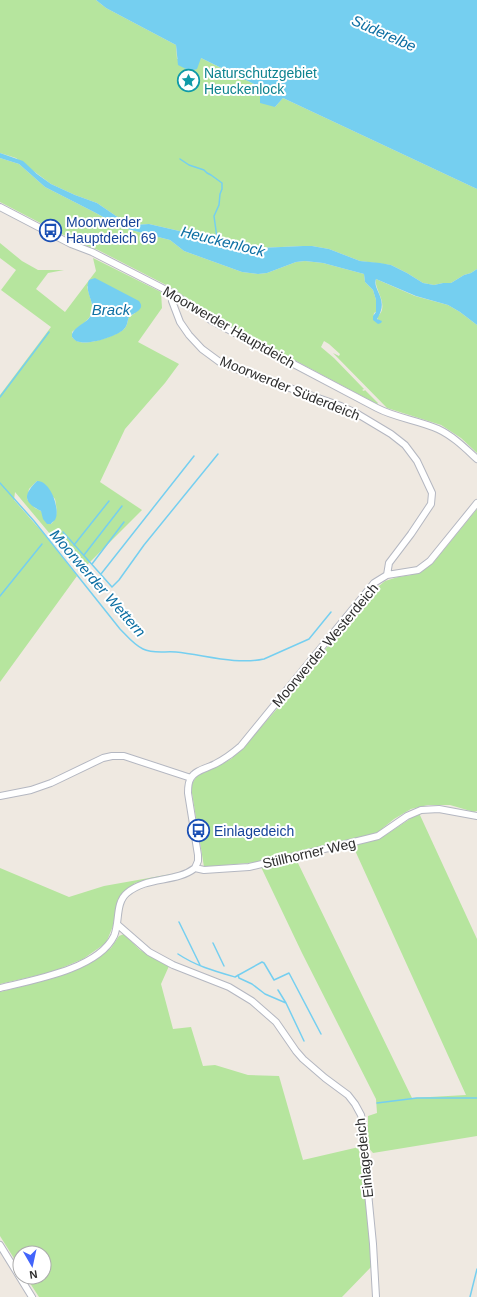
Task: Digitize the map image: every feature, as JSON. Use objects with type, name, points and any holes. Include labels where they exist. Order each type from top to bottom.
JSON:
[{"type":"street","name":"Moorwerder Hauptdeich","points":[[0,207],[71,244],[92,252],[174,294],[212,321],[376,408],[395,416],[423,423],[439,429],[458,441],[477,459]]},
{"type":"street","name":"Moorwerder Süderdeich","points":[[174,294],[172,301],[184,329],[195,342],[211,356],[222,363],[244,372],[341,406],[356,413],[391,434],[405,445],[412,453],[432,493]]},
{"type":"street","name":"Moorwerder Westerdeich","points":[[191,778],[196,773],[214,765],[241,746],[368,589],[387,575],[389,563],[431,504],[432,493]]},
{"type":"street","points":[[387,575],[418,570],[430,561],[477,503]]},
{"type":"street","points":[[0,796],[31,790],[51,783],[103,758],[112,756],[124,756],[191,778],[188,785],[188,793],[198,854],[198,861],[195,868]]},
{"type":"street","name":"Stillhorner Weg","points":[[118,925],[121,901],[126,894],[135,887],[149,882],[182,875],[195,868],[204,870],[249,867],[366,840],[378,836],[414,812],[428,808],[448,810],[477,816]]},
{"type":"street","points":[[0,988],[53,975],[85,962],[104,949],[114,935],[118,925]]},
{"type":"street","name":"Einlagedeich","points":[[118,925],[149,952],[173,965],[228,987],[252,1001],[270,1016],[296,1051],[311,1067],[351,1099],[359,1110],[363,1124],[364,1162],[374,1244],[376,1297]]},
{"type":"street","points":[[0,1245],[32,1297]]},
{"type":"green space","points":[[0,0],[96,0],[106,8],[176,45],[177,59],[201,58],[254,84],[254,89],[275,107],[283,98],[477,189],[477,269],[451,283],[434,285],[423,283],[391,265],[360,261],[329,249],[312,246],[259,248],[255,246],[237,244],[195,232],[188,233],[149,224],[135,225],[116,216],[97,203],[51,184],[16,158],[0,153]]},
{"type":"green space","points":[[0,158],[19,164],[45,187],[120,226],[170,240],[184,251],[242,272],[258,274],[267,273],[296,262],[305,261],[323,263],[364,274],[365,282],[373,290],[376,300],[376,312],[374,313],[373,320],[378,320],[377,317],[381,313],[382,308],[376,279],[415,296],[448,305],[460,312],[477,325],[477,453],[461,438],[441,425],[387,408],[333,353],[339,356],[340,354],[324,341],[321,347],[334,358],[364,389],[362,390],[365,390],[378,403],[377,404],[219,320],[172,288],[98,250],[77,242],[0,202]]},
{"type":"green space","points":[[0,243],[22,261],[38,270],[64,270],[48,273],[36,289],[65,312],[96,271],[93,258],[161,292],[162,308],[138,342],[179,364],[165,383],[125,429],[100,482],[142,510],[81,571],[15,492],[14,500],[43,533],[77,576],[0,682],[0,395],[51,327],[1,290],[16,270],[0,258]],"holes":[[[87,286],[135,313],[129,317],[127,324],[121,331],[110,337],[84,343],[79,342],[72,337],[72,332],[83,324],[91,314],[92,305]],[[37,481],[55,499],[56,516],[51,524],[41,511],[35,508],[27,499],[29,489]]]},
{"type":"green space","points":[[477,509],[477,811],[474,812],[450,805],[428,805],[411,809],[394,819],[378,832],[359,839],[258,862],[204,867],[191,787],[197,776],[231,759],[243,748],[373,591],[385,581],[411,575],[433,563]]},
{"type":"green space","points":[[419,813],[477,939],[477,1136],[373,1153],[368,1147],[368,1116],[377,1113],[376,1099],[302,953],[261,867],[296,859],[412,1098],[466,1095],[353,846],[384,836]]},
{"type":"green space","points":[[0,868],[69,897],[104,886],[177,873],[135,883],[118,899],[113,926],[106,943],[83,959],[52,972],[0,984]]},
{"type":"green space","points":[[124,934],[140,950],[169,966],[161,984],[173,1029],[191,1027],[203,1066],[215,1065],[248,1075],[279,1076],[303,1160],[359,1147],[372,1266],[342,1297],[39,1297],[31,1285],[52,1285],[52,1245],[12,1245],[12,1255],[0,1236],[0,992],[54,978],[87,965],[111,948],[119,936]]},
{"type":"water","name":"Süderelbe","points":[[96,0],[477,0],[477,189],[283,98],[275,107],[260,103],[260,95],[254,89],[254,84],[201,58],[197,69],[190,71],[178,65],[176,45],[106,8]]},
{"type":"water","name":"Heuckenlock","points":[[0,153],[23,161],[51,184],[97,203],[116,216],[134,225],[149,224],[188,233],[195,232],[237,244],[255,246],[259,248],[312,246],[329,249],[360,261],[391,265],[423,283],[434,285],[451,283],[477,269],[477,325],[448,305],[416,296],[376,279],[375,283],[382,306],[381,312],[377,319],[382,321],[378,324],[373,320],[373,316],[376,312],[376,300],[373,290],[365,282],[364,274],[323,263],[305,261],[296,262],[267,273],[258,274],[242,272],[184,251],[170,240],[120,226],[45,187],[19,164],[0,158]]},
{"type":"water","name":"Brack","points":[[95,278],[139,301],[141,307],[129,317],[126,326],[121,332],[96,341],[84,343],[79,342],[72,337],[72,334],[91,315],[92,303],[88,292],[88,284],[89,280]]},
{"type":"water","points":[[37,481],[46,485],[53,496],[57,509],[55,520],[51,524],[47,524],[43,519],[41,511],[35,508],[27,498],[29,490]]},
{"type":"waterway","points":[[180,159],[189,165],[204,170],[222,183],[219,205],[214,216],[217,238]]},
{"type":"waterway","points":[[0,397],[49,332]]},
{"type":"waterway","points":[[63,532],[112,587],[218,454]]},
{"type":"waterway","points":[[101,574],[194,456]]},
{"type":"waterway","name":"Moorwerder Wettern","points":[[0,483],[34,521],[120,629],[137,645],[147,651],[176,652],[243,661],[264,659],[309,639],[331,612]]},
{"type":"waterway","points":[[74,545],[109,501]]},
{"type":"waterway","points":[[84,555],[122,506]]},
{"type":"waterway","points":[[92,564],[124,522]]},
{"type":"waterway","points":[[0,596],[42,544]]},
{"type":"waterway","points":[[179,922],[200,965]]},
{"type":"waterway","points":[[213,943],[224,966]]},
{"type":"waterway","points":[[178,954],[198,965],[235,977],[262,962],[274,980],[289,973],[321,1034]]},
{"type":"waterway","points":[[238,975],[239,978],[252,984],[265,994],[286,1003]]},
{"type":"waterway","points":[[278,990],[286,1003],[304,1041]]},
{"type":"waterway","points":[[377,1103],[417,1098],[477,1098]]},
{"type":"waterway","points":[[470,1297],[477,1269]]},
{"type":"place","name":"Naturschutzgebiet Heuckenlock","points":[[188,81]]},
{"type":"place","name":"Moorwerder Hauptdeich 69","points":[[51,230]]},
{"type":"place","name":"Einlagedeich","points":[[198,831]]}]
